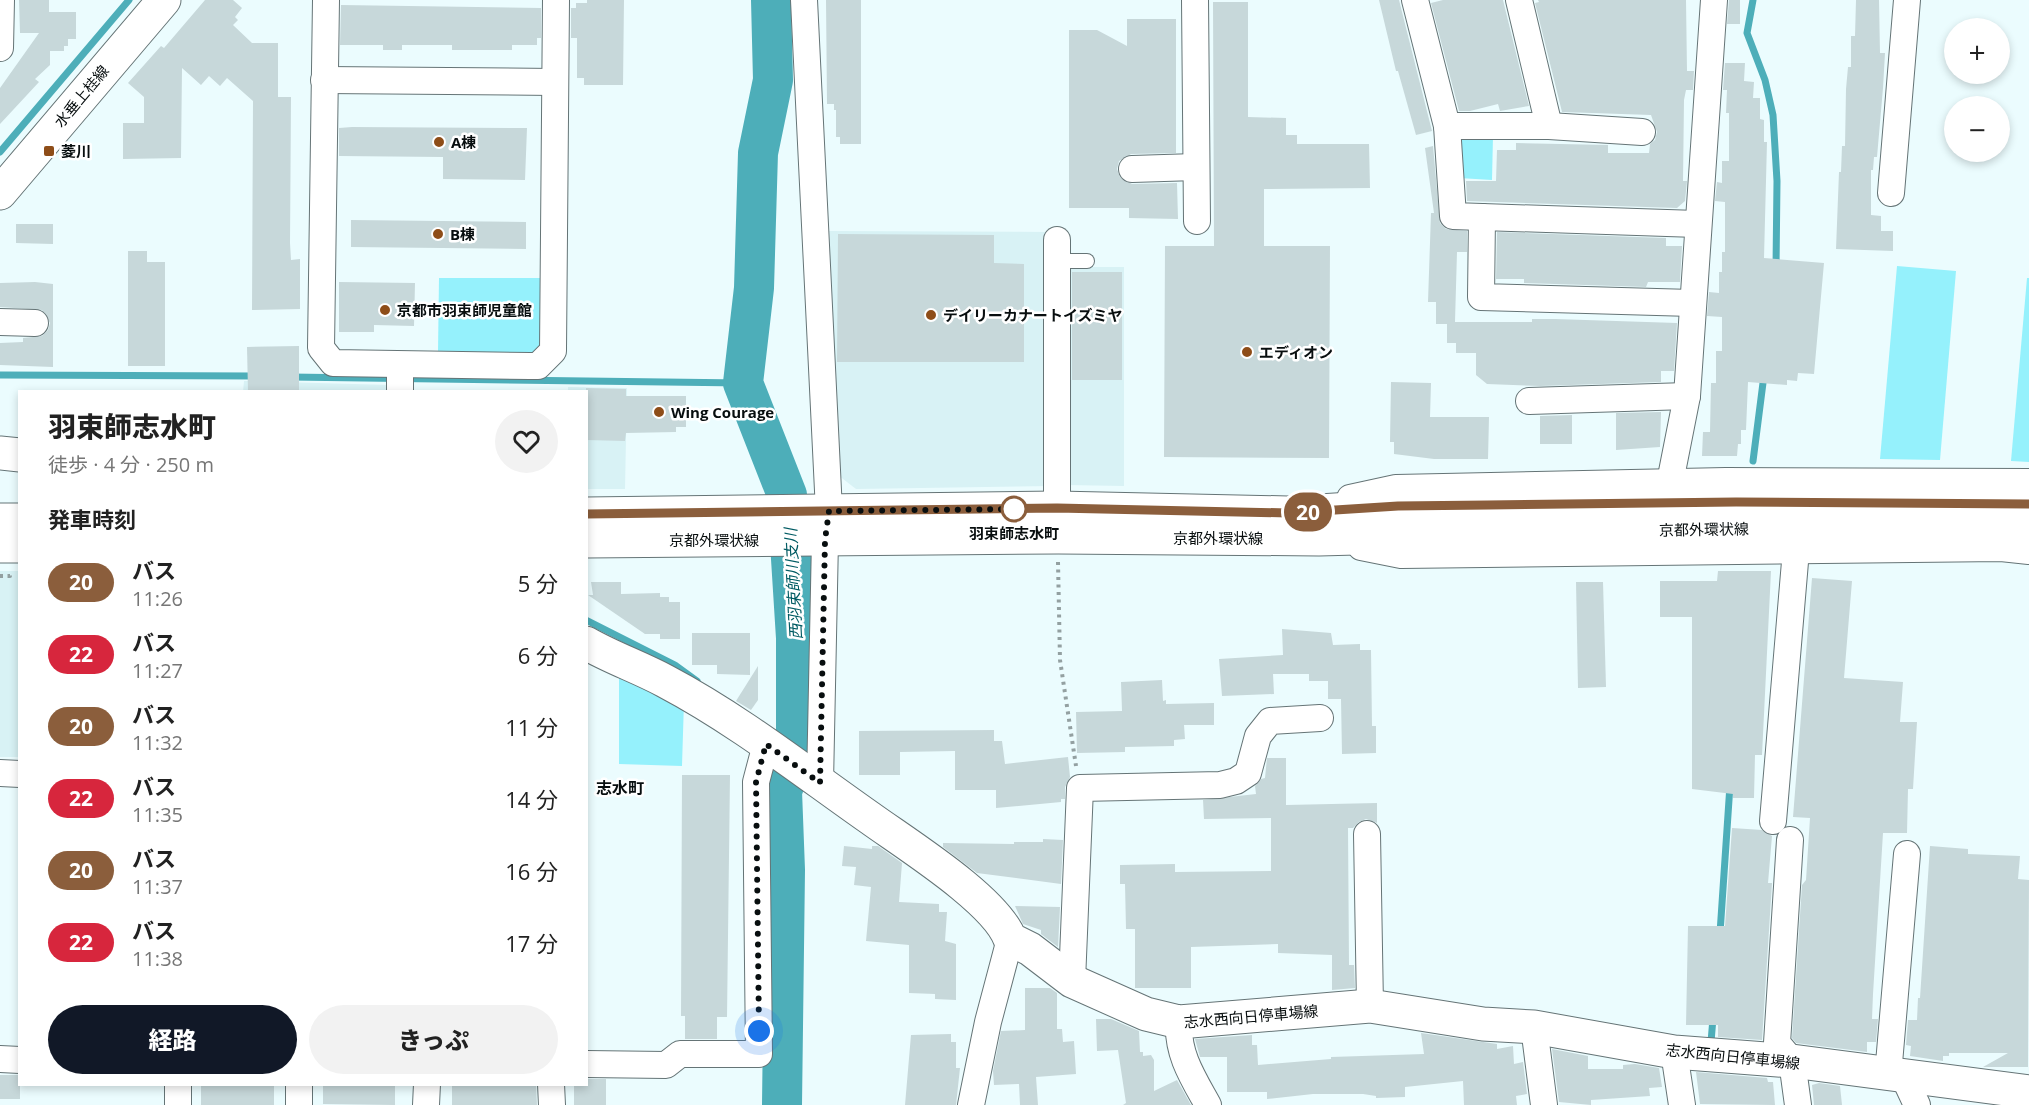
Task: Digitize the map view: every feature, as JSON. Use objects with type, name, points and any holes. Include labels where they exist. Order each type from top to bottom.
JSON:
[{"type":"main road","name":"水垂上桂線","points":[[0,193],[164,0]]},
{"type":"main road","points":[[0,453],[18,454]]},
{"type":"main road","name":"京都外環状線","points":[[1057,523],[1319,539],[1736,515],[2029,504]]},
{"type":"main road","name":"京都外環状線","points":[[588,541],[768,526],[1057,523],[1398,506],[1736,515],[2029,528]]},
{"type":"main road","name":"京都外環状線","points":[[588,514],[768,526]]},
{"type":"main road","points":[[0,520],[18,520]]},
{"type":"main road","points":[[0,546],[18,546]]},
{"type":"main road","name":"志水西向日停車場線","points":[[588,644],[614,659],[665,681],[793,763],[957,881],[1006,928],[1010,939],[1030,949],[1071,981],[1146,1014],[1179,1022],[1370,1006],[1483,1024],[1534,1027],[1674,1052],[1792,1061],[1903,1086],[2029,1092]]},
{"type":"street","points":[[0,48],[1,0]]},
{"type":"street","points":[[326,0],[321,348],[333,363],[400,379],[538,366],[553,351],[556,0]]},
{"type":"street","points":[[588,1064],[666,1065],[680,1054],[759,1054],[756,782],[793,763],[817,525],[804,0]]},
{"type":"street","points":[[1195,0],[1197,220]]},
{"type":"street","points":[[1415,0],[1447,126],[1453,216],[1697,224]]},
{"type":"street","points":[[1519,0],[1549,126]]},
{"type":"street","points":[[1670,482],[1687,396],[1713,0]]},
{"type":"street","points":[[1891,193],[1907,0]]},
{"type":"street","points":[[324,80],[555,82]]},
{"type":"street","points":[[1447,126],[1549,126],[1642,132]]},
{"type":"street","points":[[1131,169],[1196,167]]},
{"type":"street","points":[[1482,217],[1481,297],[1692,303]]},
{"type":"street","points":[[1057,251],[1057,523]]},
{"type":"street","points":[[0,322],[35,323]]},
{"type":"street","points":[[1529,401],[1687,396]]},
{"type":"street","points":[[1288,513],[1396,488],[1670,482],[2029,482]]},
{"type":"street","points":[[1319,539],[1401,555],[2001,548],[2029,551]]},
{"type":"street","points":[[1773,821],[1796,550]]},
{"type":"street","points":[[1071,981],[1080,788],[1220,785],[1236,781],[1248,773],[1258,736],[1270,721],[1320,718]]},
{"type":"street","points":[[0,773],[18,774]]},
{"type":"street","points":[[1367,834],[1370,1006]]},
{"type":"street","points":[[1790,840],[1777,1043],[1792,1061],[1798,1105]]},
{"type":"street","points":[[1903,1086],[1907,854]]},
{"type":"street","points":[[971,1105],[988,1022],[1010,939]]},
{"type":"street","points":[[1179,1022],[1178,1041],[1186,1065],[1208,1105]]},
{"type":"street","points":[[1534,1027],[1544,1105]]},
{"type":"street","points":[[1674,1052],[1682,1105]]},
{"type":"street","points":[[0,1059],[18,1060]]},
{"type":"street","points":[[178,1086],[178,1105]]},
{"type":"street","points":[[299,1086],[299,1105]]},
{"type":"street","points":[[426,1105],[427,1086]]},
{"type":"street","points":[[551,1086],[552,1105]]},
{"type":"lane","points":[[1057,251],[1087,261]]},
{"type":"path","points":[[1057,523],[1060,660],[1080,788]]},
{"type":"shaded area","points":[[1462,136],[1493,136],[1492,180],[1459,178],[1452,147]]},
{"type":"shaded area","points":[[829,231],[1051,232],[1051,486],[856,489],[834,472]]},
{"type":"shaded area","points":[[1897,266],[1956,271],[1940,460],[1880,459]]},
{"type":"shaded area","points":[[1066,267],[1124,267],[1124,486],[1066,485]]},
{"type":"shaded area","points":[[439,278],[544,278],[543,344],[533,353],[438,352]]},
{"type":"shaded area","points":[[2027,278],[2029,278],[2029,462],[2011,461]]},
{"type":"shaded area","points":[[244,381],[390,385],[390,390],[243,390]]},
{"type":"shaded area","points":[[568,387],[627,388],[625,489],[588,489],[588,390],[568,390]]},
{"type":"shaded area","points":[[0,571],[18,571],[18,757],[0,757]]},
{"type":"shaded area","points":[[619,676],[684,701],[682,766],[619,764]]},
{"type":"building","points":[[19,0],[49,0],[49,12],[76,12],[76,39],[68,39],[68,46],[64,46],[64,51],[50,51],[50,65],[35,79],[39,82],[0,124],[0,88],[39,33],[20,33]]},
{"type":"building","points":[[205,0],[233,0],[242,8],[235,17],[238,20],[233,25],[252,43],[278,43],[278,97],[291,97],[290,243],[291,260],[300,259],[300,309],[252,310],[253,101],[227,78],[220,86],[209,76],[201,85],[182,68],[181,158],[123,159],[123,123],[144,123],[144,97],[128,83],[161,46],[164,48]]},
{"type":"building","points":[[587,0],[624,0],[623,85],[584,85],[584,78],[577,78],[577,38],[571,38],[571,8],[576,8],[576,3],[587,3]]},
{"type":"building","points":[[826,0],[861,0],[861,144],[840,144],[840,137],[836,137],[836,110],[834,110],[834,104],[827,104]]},
{"type":"building","points":[[1379,0],[1399,0],[1432,131],[1416,135],[1398,71],[1396,71]]},
{"type":"building","points":[[1443,0],[1503,0],[1529,106],[1500,111],[1498,104],[1470,111],[1459,111],[1431,3]]},
{"type":"building","points":[[1538,0],[1686,0],[1687,71],[1694,71],[1693,90],[1686,90],[1684,100],[1683,181],[1687,181],[1685,201],[1677,208],[1467,201],[1466,181],[1496,181],[1497,150],[1516,150],[1516,143],[1608,145],[1608,153],[1649,153],[1650,144],[1655,140],[1657,132],[1651,115],[1562,112],[1535,3],[1539,2]]},
{"type":"building","points":[[1729,0],[1740,0],[1740,24],[1727,24]]},
{"type":"building","points":[[1856,0],[1879,0],[1880,53],[1885,53],[1877,157],[1874,157],[1873,170],[1871,170],[1871,215],[1881,216],[1881,231],[1893,231],[1893,251],[1836,249],[1839,172],[1841,172],[1842,146],[1845,146],[1846,89],[1848,67],[1851,67],[1851,36],[1855,36]]},
{"type":"building","name":"エディオン","points":[[1213,2],[1248,2],[1248,117],[1286,118],[1286,135],[1297,135],[1297,144],[1369,144],[1370,188],[1264,189],[1264,246],[1330,246],[1329,458],[1164,457],[1165,246],[1214,246]]},
{"type":"building","points":[[341,5],[541,8],[541,38],[537,38],[537,45],[512,45],[512,50],[452,50],[452,45],[402,45],[402,50],[383,50],[383,45],[340,45]]},
{"type":"building","points":[[1127,19],[1176,19],[1176,153],[1131,154],[1119,161],[1117,169],[1120,177],[1132,184],[1177,183],[1178,219],[1129,218],[1129,208],[1069,208],[1069,30],[1097,30],[1127,46]]},
{"type":"building","points":[[1725,63],[1745,63],[1744,81],[1754,82],[1753,98],[1760,98],[1760,119],[1764,120],[1764,142],[1767,142],[1764,258],[1824,263],[1814,374],[1798,373],[1797,381],[1787,380],[1787,385],[1748,382],[1746,430],[1741,430],[1741,444],[1738,444],[1737,456],[1702,456],[1703,432],[1710,432],[1711,383],[1716,383],[1716,351],[1722,351],[1722,317],[1707,316],[1709,292],[1719,293],[1719,272],[1722,272],[1722,252],[1725,252],[1725,202],[1715,201],[1717,182],[1722,183],[1722,161],[1729,161],[1729,113],[1726,113],[1727,90],[1723,90]]},
{"type":"building","name":"A棟","points":[[339,128],[527,128],[525,180],[443,179],[443,157],[339,156]]},
{"type":"building","points":[[1433,146],[1440,223],[1446,229],[1467,231],[1467,252],[1457,252],[1455,322],[1532,322],[1532,319],[1555,319],[1677,323],[1674,371],[1661,371],[1661,382],[1540,386],[1487,384],[1476,375],[1476,353],[1456,353],[1456,343],[1447,343],[1447,324],[1436,324],[1436,302],[1428,302],[1431,213],[1434,213],[1425,148]]},
{"type":"building","name":"B棟","points":[[351,220],[526,222],[526,249],[351,247]]},
{"type":"building","points":[[16,224],[53,224],[53,244],[16,243]]},
{"type":"building","points":[[1497,232],[1666,238],[1666,246],[1682,246],[1680,282],[1648,282],[1646,287],[1524,283],[1524,279],[1496,279]]},
{"type":"building","name":"デイリーカナートイズミヤ","points":[[838,234],[994,235],[994,263],[1024,264],[1024,362],[837,362]]},
{"type":"building","points":[[128,251],[147,251],[147,262],[165,262],[165,366],[128,366]]},
{"type":"building","points":[[1072,272],[1122,272],[1122,380],[1072,380]]},
{"type":"building","points":[[339,282],[415,283],[414,326],[374,325],[374,332],[339,332]]},
{"type":"building","points":[[0,283],[53,284],[53,367],[0,365],[0,343],[23,342],[23,338],[42,336],[48,330],[50,323],[42,310],[0,307]]},
{"type":"building","points":[[299,346],[299,390],[248,390],[247,347]]},
{"type":"building","points":[[1391,382],[1431,383],[1430,417],[1489,417],[1488,459],[1434,459],[1394,454],[1394,442],[1390,442]]},
{"type":"building","points":[[586,388],[626,389],[626,396],[686,396],[686,427],[676,427],[676,432],[626,433],[625,441],[588,440],[588,390]]},
{"type":"building","points":[[1661,412],[1660,447],[1616,450],[1616,413]]},
{"type":"building","points":[[1572,415],[1572,444],[1540,444],[1540,416]]},
{"type":"building","points":[[1718,571],[1771,571],[1762,755],[1755,755],[1754,798],[1733,798],[1733,794],[1692,789],[1692,617],[1660,617],[1660,581],[1717,581]]},
{"type":"building","points":[[1812,578],[1852,581],[1844,678],[1903,682],[1900,722],[1917,722],[1913,789],[1908,789],[1907,833],[1883,833],[1872,1019],[1878,1019],[1876,1042],[1867,1042],[1867,1052],[1796,1043],[1792,1038],[1802,885],[1806,880],[1810,818],[1793,817]]},
{"type":"building","points":[[591,582],[621,582],[621,594],[660,593],[660,597],[669,597],[669,602],[680,602],[680,639],[660,639],[660,634],[645,634],[588,595],[593,595]]},
{"type":"building","points":[[1576,582],[1603,582],[1606,687],[1578,688]]},
{"type":"building","points":[[1282,629],[1331,633],[1333,645],[1360,644],[1360,650],[1371,650],[1372,726],[1376,726],[1376,753],[1342,754],[1341,699],[1328,699],[1328,681],[1309,681],[1309,674],[1273,674],[1274,694],[1222,696],[1219,659],[1283,655]]},
{"type":"building","points":[[692,633],[750,633],[750,675],[717,674],[717,665],[692,665]]},
{"type":"building","points":[[758,666],[758,700],[751,710],[736,701]]},
{"type":"building","points":[[1162,680],[1163,701],[1166,700],[1166,704],[1214,703],[1214,725],[1184,725],[1185,739],[1174,740],[1174,746],[1125,747],[1125,752],[1077,753],[1076,712],[1122,711],[1121,682]]},
{"type":"building","points":[[994,730],[994,741],[1002,741],[1005,764],[1068,757],[1070,777],[1065,787],[1065,799],[1061,799],[1061,802],[996,808],[996,790],[955,790],[955,751],[900,752],[900,775],[859,775],[859,731]]},
{"type":"building","points":[[1267,758],[1286,758],[1286,805],[1377,803],[1377,823],[1366,819],[1353,828],[1348,828],[1349,965],[1354,965],[1355,988],[1332,990],[1332,955],[1278,953],[1278,944],[1191,947],[1191,988],[1135,988],[1135,929],[1126,929],[1125,884],[1120,884],[1120,865],[1175,864],[1175,872],[1271,871],[1271,818],[1204,819],[1203,800],[1256,794],[1255,786],[1265,778]]},
{"type":"building","points":[[682,775],[730,775],[727,1017],[717,1017],[717,1039],[685,1039],[685,1016],[681,1016]]},
{"type":"building","points":[[1732,828],[1762,830],[1772,836],[1768,883],[1772,883],[1762,1040],[1718,1037],[1718,1025],[1686,1025],[1688,926],[1725,926]]},
{"type":"building","points":[[1043,839],[1063,840],[1061,884],[977,873],[943,847],[943,843],[1014,844],[1014,842],[1043,842]]},
{"type":"building","points":[[844,846],[872,849],[872,846],[878,846],[902,863],[899,902],[939,904],[939,912],[947,912],[945,941],[956,944],[956,1000],[935,999],[935,994],[909,993],[909,945],[866,941],[871,887],[854,885],[856,867],[842,866]]},
{"type":"building","points":[[1930,846],[1968,849],[1968,854],[2020,856],[2018,879],[2029,880],[2028,1067],[1983,1067],[2008,1053],[1949,1053],[1949,1056],[1943,1056],[1943,1061],[1910,1056],[1911,1046],[1906,1045],[1908,1020],[1917,1020],[1918,998],[1920,998]]},
{"type":"building","points":[[1015,906],[1060,907],[1058,947],[1041,934],[1041,930],[1023,924]]},
{"type":"building","points":[[1025,988],[1050,988],[1057,993],[1057,1029],[1062,1029],[1063,1042],[1074,1041],[1076,1074],[1036,1077],[1038,1105],[1020,1105],[1019,1084],[994,1085],[993,1071],[1001,1031],[1025,1030]]},
{"type":"building","points":[[1096,1019],[1111,1019],[1139,1031],[1140,1052],[1143,1052],[1143,1056],[1151,1055],[1154,1060],[1154,1091],[1177,1080],[1191,1105],[1123,1105],[1126,1103],[1118,1050],[1097,1051]]},
{"type":"building","points":[[1421,1033],[1497,1044],[1497,1049],[1513,1046],[1514,1064],[1523,1062],[1527,1094],[1516,1096],[1517,1105],[1464,1105],[1463,1081],[1405,1087],[1405,1097],[1376,1098],[1376,1096],[1363,1094],[1313,1094],[1267,1099],[1267,1092],[1227,1092],[1227,1057],[1200,1057],[1195,1039],[1252,1035],[1252,1045],[1257,1045],[1258,1065],[1331,1059],[1331,1057],[1424,1054]]},
{"type":"building","points":[[951,1034],[951,1042],[956,1042],[956,1068],[960,1068],[956,1105],[905,1105],[911,1035]]},
{"type":"building","points":[[1552,1049],[1588,1056],[1588,1069],[1623,1069],[1623,1065],[1635,1064],[1659,1068],[1662,1087],[1649,1088],[1650,1096],[1591,1100],[1591,1105],[1559,1102]]},
{"type":"building","points":[[1696,1072],[1767,1078],[1768,1082],[1773,1082],[1775,1105],[1700,1104]]},
{"type":"building","points":[[0,1075],[18,1075],[20,1099],[0,1099]]},
{"type":"building","points":[[588,1079],[606,1079],[606,1105],[574,1105],[574,1086],[588,1086]]},
{"type":"building","points":[[1819,1083],[1840,1086],[1842,1105],[1814,1105],[1812,1085]]},
{"type":"building","points":[[201,1086],[274,1086],[274,1105],[201,1105]]},
{"type":"building","points":[[323,1086],[395,1086],[395,1105],[323,1104]]},
{"type":"building","points":[[452,1086],[536,1086],[537,1105],[452,1105]]},
{"type":"waterway","points":[[0,152],[129,0]]},
{"type":"waterway","name":"西羽束師川支川","points":[[771,0],[773,80],[758,153],[754,288],[743,383],[787,495],[796,638],[796,754],[782,791],[785,870],[782,1105]]},
{"type":"waterway","points":[[1753,0],[1747,33],[1765,80],[1773,115],[1777,181],[1776,268]]},
{"type":"waterway","points":[[0,375],[255,376]]},
{"type":"waterway","points":[[1753,461],[1764,375]]},
{"type":"waterway","points":[[290,377],[743,383]]},
{"type":"waterway","points":[[588,621],[675,665],[697,681]]},
{"type":"waterway","points":[[1720,933],[1730,785]]},
{"type":"waterway","points":[[1711,1042],[1713,1018]]},
{"type":"bus line","name":"20","points":[[588,514],[1057,508],[1288,513],[1398,506],[1736,502],[2002,502],[2029,504]]},
{"type":"place","name":"A棟","points":[[439,142]]},
{"type":"place","name":"菱川","points":[[49,151]]},
{"type":"place","name":"B棟","points":[[438,234]]},
{"type":"place","name":"京都市羽束師児童館","points":[[385,310]]},
{"type":"place","name":"デイリーカナートイズミヤ","points":[[931,315]]},
{"type":"place","name":"エディオン","points":[[1247,352]]},
{"type":"place","name":"Wing Courage","points":[[659,412]]},
{"type":"place","name":"羽束師志水町","points":[[1014,509]]},
{"type":"district","name":"志水町","points":[[620,788]]},
{"type":"route","points":[[759,1031],[756,782],[766,744],[820,783],[825,540],[829,511],[1023,509],[1014,509]]}]
